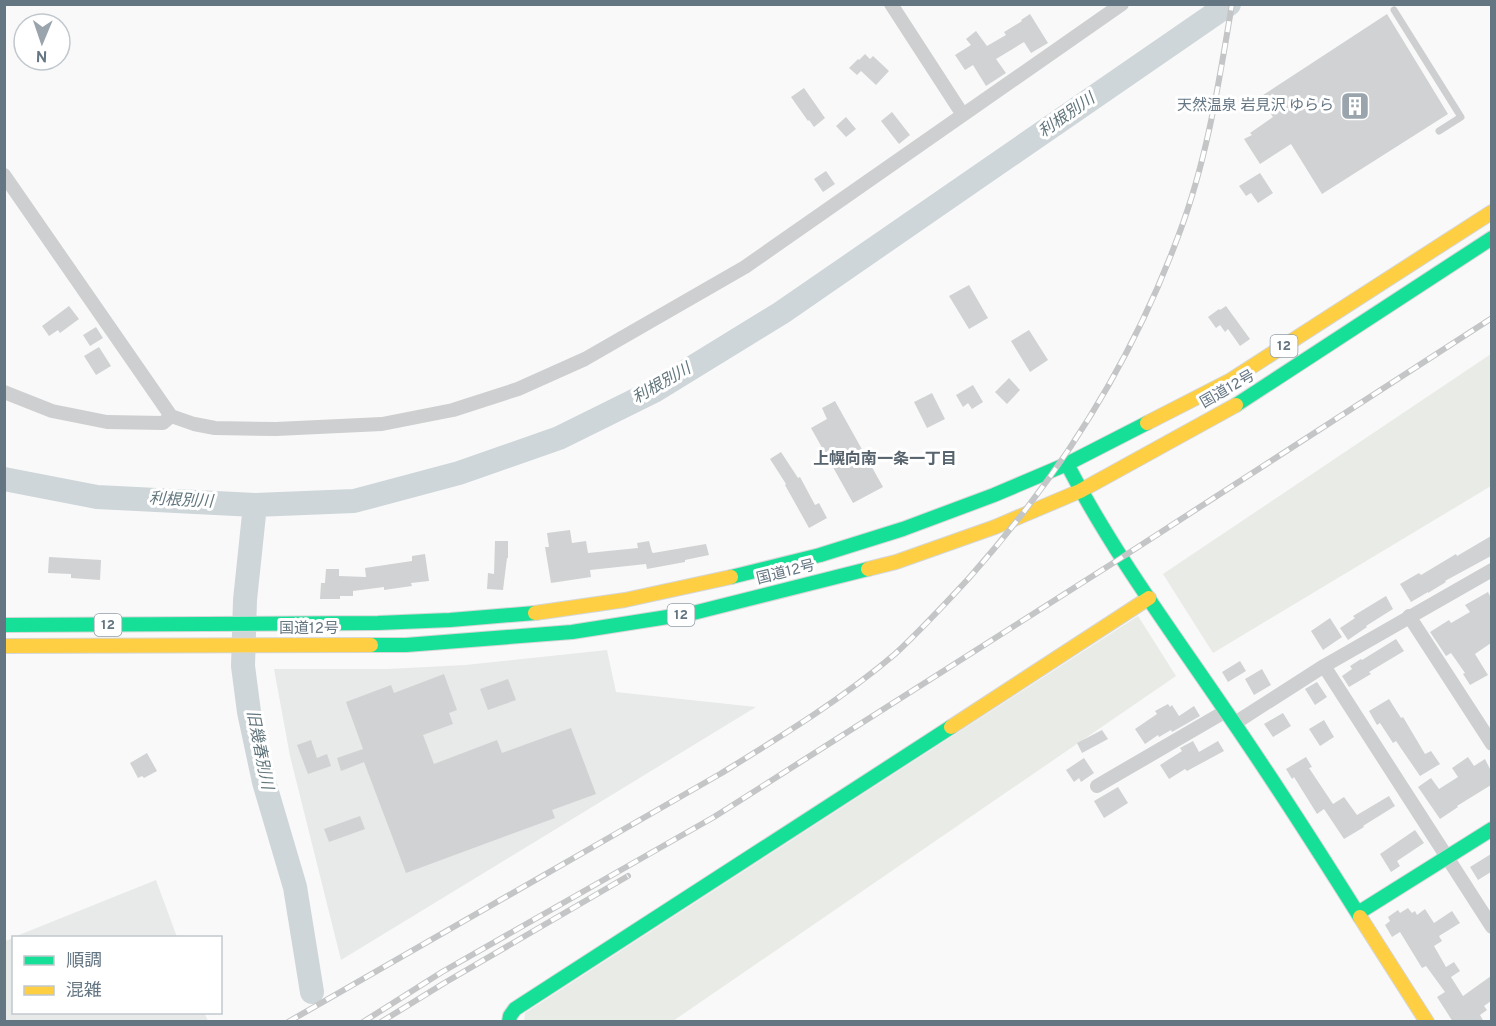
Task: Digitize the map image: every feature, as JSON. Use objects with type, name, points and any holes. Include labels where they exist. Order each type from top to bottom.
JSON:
[{"type":"main road","name":"国道12号","points":[[4,625],[378,623],[450,620],[543,612],[624,600],[681,589],[820,555],[994,495],[1067,464],[1231,380],[1491,212]]},
{"type":"main road","name":"国道12号","points":[[4,646],[406,645],[572,632],[693,614],[896,562],[994,527],[1080,491],[1246,400],[1491,238]]},
{"type":"main road","points":[[1067,464],[1080,491],[1121,558],[1235,723],[1427,1022]]},
{"type":"main road","points":[[509,1022],[515,1009],[1149,598]]},
{"type":"main road","points":[[1358,913],[1491,829]]},
{"type":"street","points":[[891,4],[963,115]]},
{"type":"street","points":[[4,175],[171,416],[214,428],[276,429],[382,424],[453,410],[518,389],[585,359],[744,267],[1122,4]]},
{"type":"street","points":[[4,392],[52,411],[107,422],[163,423],[171,416]]},
{"type":"street","points":[[1235,723],[1324,666],[1491,570]]},
{"type":"street","points":[[1409,616],[1491,744]]},
{"type":"street","points":[[1324,666],[1491,927]]},
{"type":"street","points":[[1096,786],[1226,711]]},
{"type":"lane","points":[[1394,10],[1461,117],[1439,131]]},
{"type":"shaded area","points":[[1491,354],[1491,486],[1213,653],[1163,574]]},
{"type":"shaded area","points":[[1138,616],[1176,676],[673,1021],[524,1022],[525,1013]]},
{"type":"shaded area","points":[[607,650],[616,692],[756,707],[341,960],[290,756],[274,669],[388,669],[465,665]]},
{"type":"shaded area","points":[[156,880],[177,936],[16,936]]},
{"type":"shaded area","points":[[12,939],[12,1014],[205,1014],[208,1021],[5,1021],[5,941]]},
{"type":"building","points":[[1030,14],[1048,43],[1031,53],[1024,42],[996,59],[1006,73],[986,86],[973,65],[965,70],[955,55],[971,45],[966,39],[976,31],[987,46],[1006,35],[1004,32]]},
{"type":"building","name":"天然温泉 岩見沢 ゆらら","points":[[1387,14],[1448,114],[1322,194],[1291,144],[1260,164],[1244,139],[1273,117],[1260,97]]},
{"type":"building","points":[[865,54],[870,59],[873,56],[889,71],[876,85],[861,71],[857,75],[849,68]]},
{"type":"building","points":[[804,88],[825,118],[814,127],[791,97]]},
{"type":"building","points":[[892,112],[910,135],[899,144],[881,121]]},
{"type":"building","points":[[846,117],[856,129],[846,137],[836,126]]},
{"type":"building","points":[[826,171],[835,184],[823,192],[814,179]]},
{"type":"building","points":[[1260,173],[1273,193],[1258,203],[1251,193],[1246,196],[1239,186]]},
{"type":"building","points":[[969,285],[988,318],[969,329],[949,296]]},
{"type":"building","points":[[69,306],[79,319],[60,333],[58,330],[49,336],[42,326]]},
{"type":"building","points":[[1226,306],[1250,339],[1240,346],[1228,329],[1225,332],[1220,325],[1216,328],[1208,317]]},
{"type":"building","points":[[96,327],[103,338],[90,346],[83,335]]},
{"type":"building","points":[[1029,330],[1048,360],[1030,372],[1011,341]]},
{"type":"building","points":[[99,347],[111,366],[96,375],[84,356]]},
{"type":"building","points":[[1009,378],[1020,390],[1007,404],[995,392]]},
{"type":"building","points":[[973,385],[983,402],[972,409],[968,403],[963,407],[956,395]]},
{"type":"building","points":[[932,393],[945,419],[927,428],[914,402]]},
{"type":"building","points":[[835,401],[883,487],[853,503],[811,428],[827,419],[822,408]]},
{"type":"building","points":[[781,452],[798,478],[800,477],[815,505],[819,503],[827,518],[809,528],[770,459]]},
{"type":"building","points":[[570,530],[572,543],[586,541],[588,553],[638,548],[637,543],[649,541],[653,553],[706,544],[709,555],[647,569],[646,564],[590,570],[591,577],[551,583],[545,547],[549,547],[547,533]]},
{"type":"building","points":[[1491,536],[1491,556],[1411,602],[1400,584],[1419,573],[1421,575]]},
{"type":"building","points":[[495,541],[508,541],[503,590],[487,589],[488,573],[494,574]]},
{"type":"building","points":[[425,554],[429,581],[384,590],[384,587],[353,591],[353,596],[340,596],[340,599],[320,599],[321,583],[325,583],[326,569],[339,569],[339,576],[366,577],[365,568],[412,561],[412,556]]},
{"type":"building","points":[[49,557],[101,560],[100,580],[71,578],[71,574],[48,573]]},
{"type":"building","points":[[1488,592],[1491,598],[1491,643],[1475,654],[1488,675],[1470,685],[1463,674],[1465,673],[1451,653],[1446,656],[1430,632],[1449,620],[1451,623],[1470,612],[1465,605]]},
{"type":"building","points":[[1386,596],[1393,609],[1348,640],[1340,628],[1355,618],[1353,616]]},
{"type":"building","points":[[1330,618],[1342,637],[1323,650],[1311,631]]},
{"type":"building","points":[[1396,639],[1404,651],[1349,687],[1342,676],[1352,669],[1350,666]]},
{"type":"building","points":[[1240,661],[1246,671],[1228,682],[1222,672]]},
{"type":"building","points":[[1262,669],[1271,685],[1254,695],[1245,679]]},
{"type":"building","points":[[444,674],[457,710],[449,713],[453,724],[423,735],[434,764],[497,740],[502,753],[571,728],[596,794],[552,810],[555,818],[406,873],[364,762],[341,771],[337,758],[363,749],[346,702],[391,685],[394,693]]},
{"type":"building","points":[[508,679],[516,700],[488,710],[480,689]]},
{"type":"building","points":[[1317,682],[1327,697],[1315,705],[1305,689]]},
{"type":"building","points":[[1389,699],[1401,718],[1403,717],[1425,754],[1431,751],[1440,764],[1420,776],[1396,741],[1393,743],[1380,723],[1377,725],[1369,711]]},
{"type":"building","points":[[1168,704],[1170,707],[1172,705],[1179,716],[1194,706],[1200,716],[1172,732],[1171,730],[1159,737],[1158,735],[1145,744],[1135,729],[1157,714],[1155,711]]},
{"type":"building","points":[[1283,713],[1291,726],[1273,737],[1264,724]]},
{"type":"building","points":[[1324,720],[1334,737],[1320,746],[1309,729]]},
{"type":"building","points":[[1102,730],[1108,739],[1082,753],[1077,743]]},
{"type":"building","points":[[311,740],[317,758],[327,754],[331,766],[308,774],[297,745]]},
{"type":"building","points":[[1193,741],[1199,752],[1218,741],[1224,751],[1169,779],[1160,765],[1182,751],[1180,748]]},
{"type":"building","points":[[147,753],[157,771],[144,778],[142,776],[138,778],[130,763]]},
{"type":"building","points":[[1306,757],[1312,767],[1309,768],[1333,804],[1344,797],[1357,815],[1389,796],[1395,806],[1344,839],[1324,809],[1317,814],[1294,777],[1292,779],[1286,769]]},
{"type":"building","points":[[1468,757],[1474,766],[1485,759],[1491,771],[1491,785],[1440,819],[1418,787],[1431,778],[1439,789],[1458,777],[1452,768]]},
{"type":"building","points":[[1084,758],[1094,773],[1081,782],[1079,778],[1074,782],[1066,770]]},
{"type":"building","points":[[1118,787],[1128,803],[1104,818],[1094,801]]},
{"type":"building","points":[[360,816],[365,829],[329,842],[324,829]]},
{"type":"building","points":[[1415,830],[1424,843],[1397,861],[1400,866],[1391,872],[1380,854]]},
{"type":"building","points":[[1491,854],[1491,872],[1478,880],[1470,867]]},
{"type":"building","points":[[1408,908],[1412,913],[1415,911],[1417,915],[1425,909],[1434,923],[1452,911],[1460,923],[1439,936],[1442,941],[1434,946],[1446,967],[1454,962],[1460,971],[1451,977],[1463,996],[1491,976],[1491,1001],[1484,1006],[1487,1010],[1480,1015],[1484,1022],[1453,1022],[1437,997],[1445,992],[1426,966],[1422,968],[1400,932],[1392,937],[1385,925],[1390,921],[1388,917],[1398,910],[1400,913]]},
{"type":"waterway","name":"利根別川","points":[[4,479],[97,497],[255,505],[354,501],[459,473],[559,438],[654,391],[781,313],[1229,4]]},
{"type":"waterway","name":"旧幾春別川","points":[[255,505],[245,600],[243,666],[249,712],[264,782],[295,887],[312,992]]},
{"type":"railway","points":[[288,1022],[720,774],[788,732],[853,687],[895,654],[960,588],[1002,539],[1063,459],[1116,372],[1139,328],[1189,206],[1205,149],[1232,4]]},
{"type":"railway","points":[[363,1022],[442,972],[714,817],[1492,318]]},
{"type":"railway","points":[[381,1022],[628,876]]},
{"type":"traffic: fast","points":[[1236,405],[1492,238]]},
{"type":"traffic: fast","points":[[731,577],[820,555],[903,529],[994,495],[1067,464],[1147,423]]},
{"type":"traffic: fast","points":[[1067,464],[1122,559],[1260,761],[1360,917]]},
{"type":"traffic: fast","points":[[371,645],[406,645],[572,632],[693,613],[868,569]]},
{"type":"traffic: fast","points":[[4,625],[378,623],[535,613]]},
{"type":"traffic: fast","points":[[509,1022],[515,1009],[951,727]]},
{"type":"traffic: fast","points":[[1358,913],[1492,829]]},
{"type":"traffic: slow","points":[[1147,423],[1231,380],[1492,212]]},
{"type":"traffic: slow","points":[[868,569],[896,562],[995,527],[1080,491],[1236,405]]},
{"type":"traffic: slow","points":[[535,613],[625,600],[731,577]]},
{"type":"traffic: slow","points":[[951,727],[1149,598]]},
{"type":"traffic: slow","points":[[4,646],[371,645]]},
{"type":"traffic: slow","points":[[1360,917],[1427,1022]]},
{"type":"place","name":"天然温泉 岩見沢 ゆらら","points":[[1355,106]]},
{"type":"district","name":"上幌向南一条一丁目","points":[[885,460]]}]
